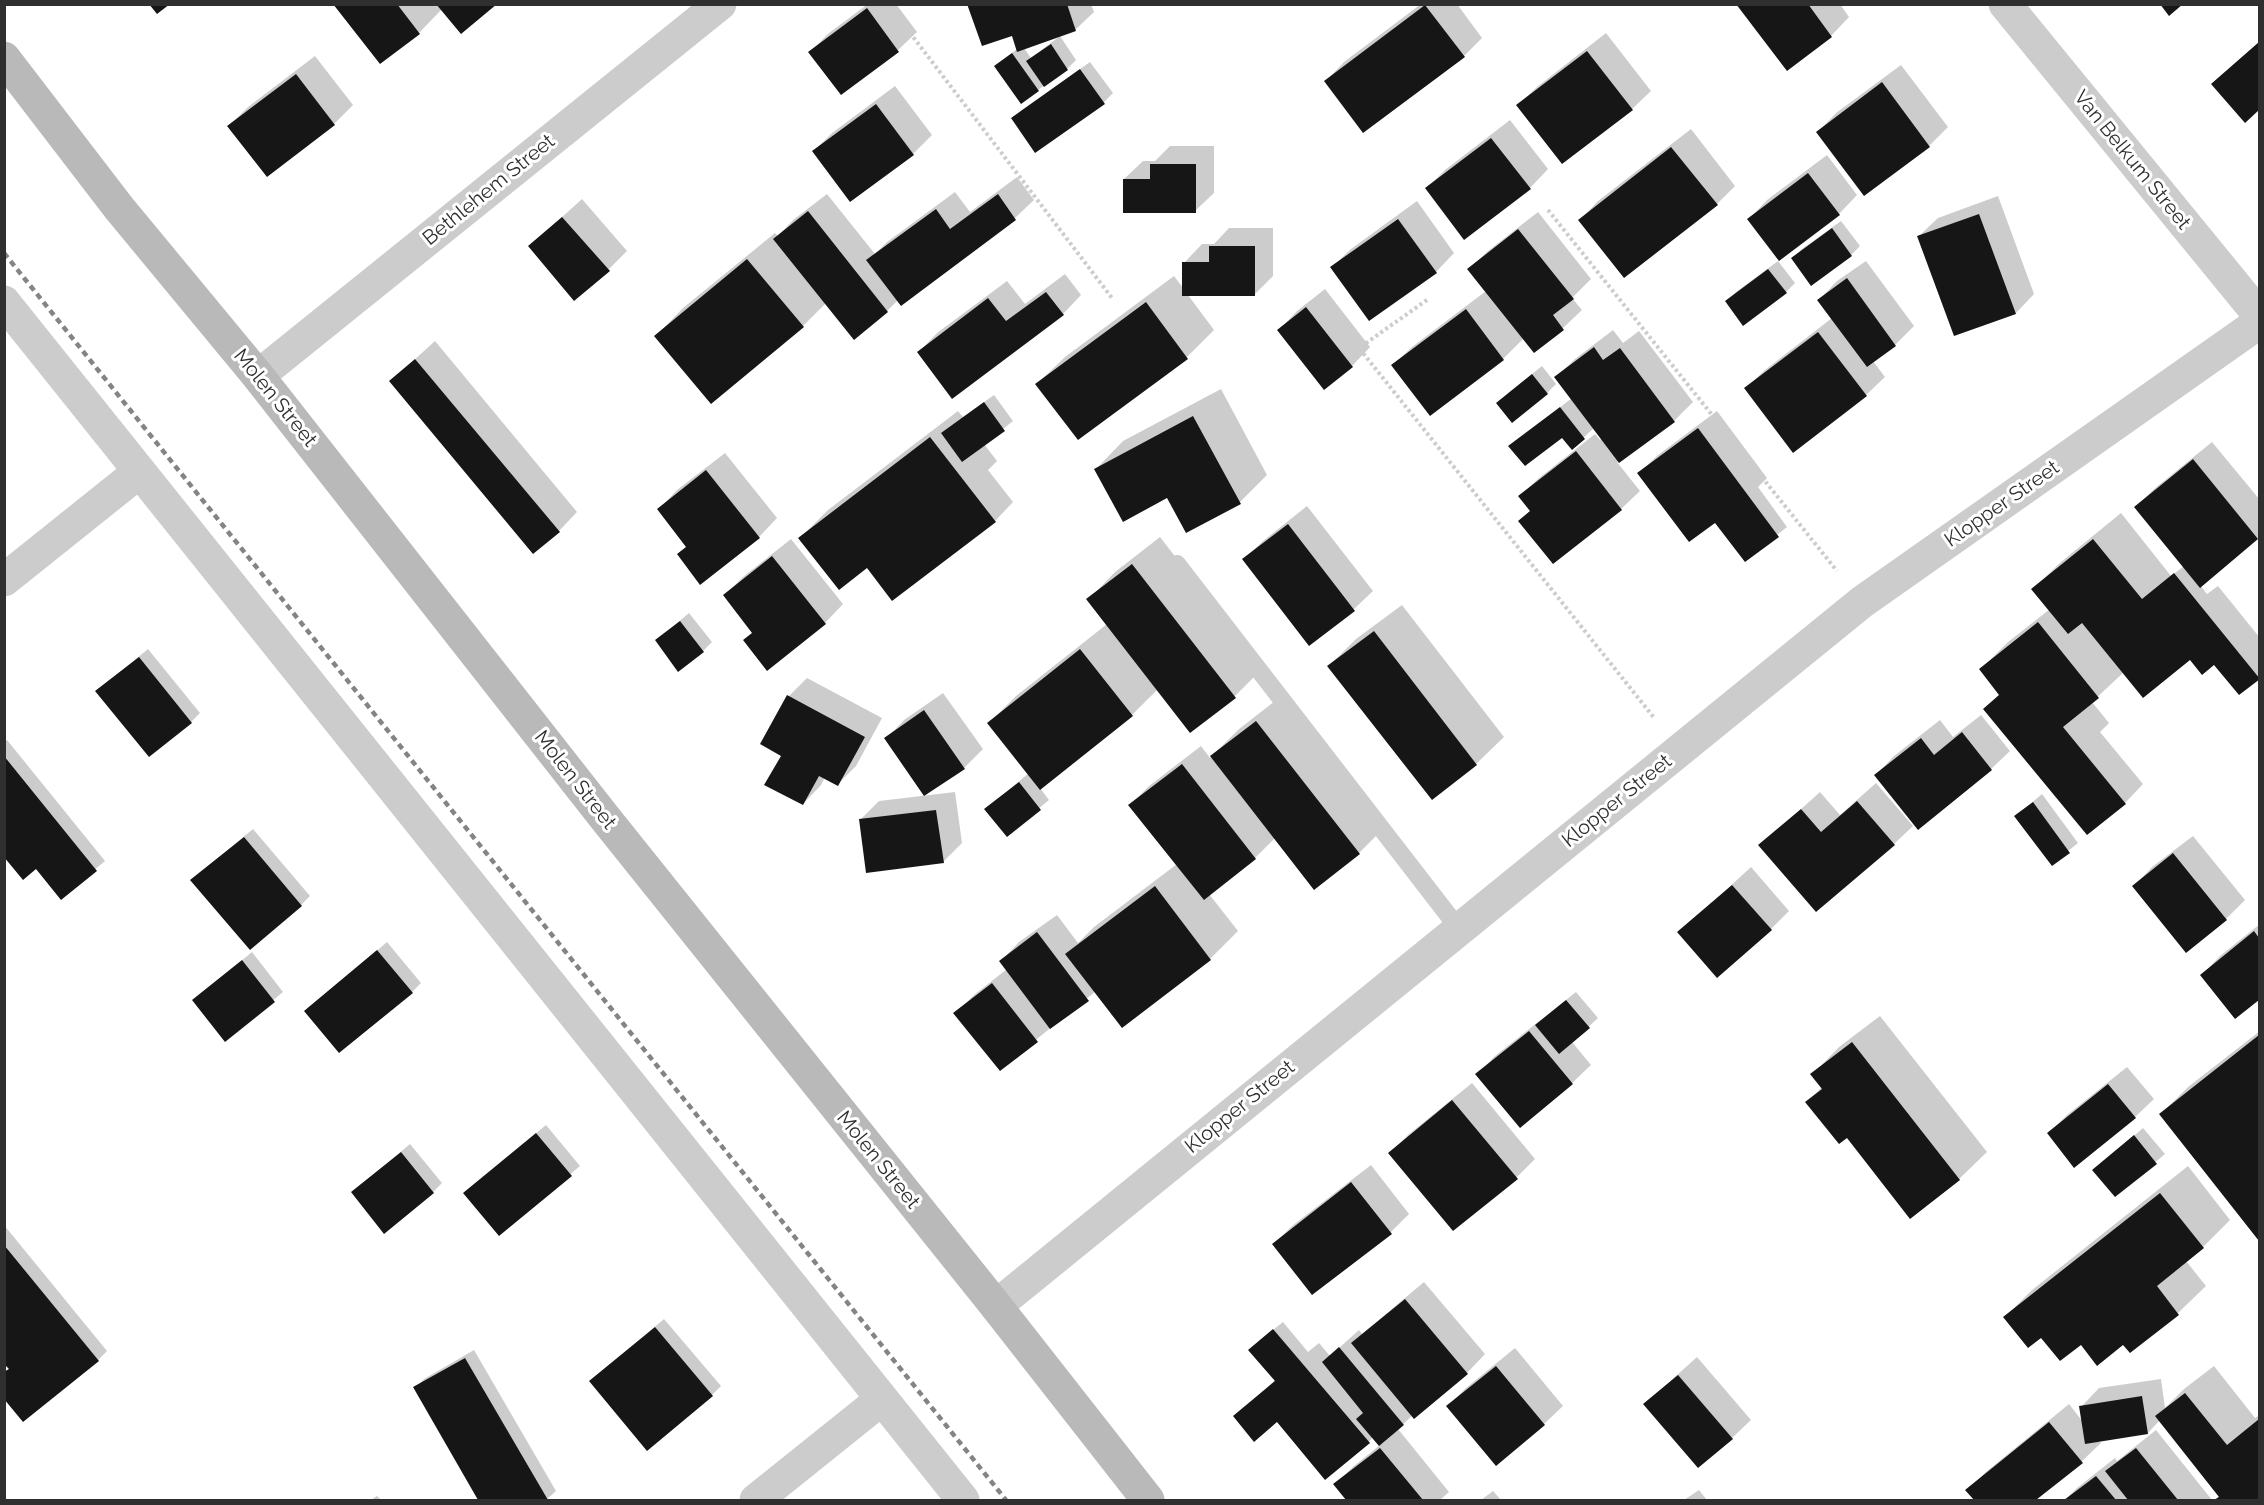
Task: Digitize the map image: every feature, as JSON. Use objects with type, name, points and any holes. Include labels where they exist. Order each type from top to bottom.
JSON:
[{"type":"street","name":"Bethlehem Street","points":[[258,376],[720,4]]},
{"type":"street","name":"Van Belkum Street","points":[[2005,4],[2259,316]]},
{"type":"street","name":"Molen Street","points":[[4,58],[119,208],[258,376],[612,827],[996,1306],[1148,1500]]},
{"type":"street","points":[[4,302],[963,1500]]},
{"type":"street","name":"Klopper Street","points":[[996,1306],[1862,602],[2259,322]]},
{"type":"street","points":[[4,580],[139,472]]},
{"type":"street","points":[[756,1500],[882,1399]]},
{"type":"lane","points":[[1177,564],[1459,929]]},
{"type":"path","points":[[888,4],[1112,298]]},
{"type":"path","points":[[1548,210],[1862,602]]},
{"type":"path","points":[[1428,300],[1359,348],[1680,750]]},
{"type":"building","points":[[149,4],[170,4],[157,14]]},
{"type":"building","points":[[333,4],[397,4],[420,34],[380,64]]},
{"type":"building","points":[[436,4],[497,4],[461,34]]},
{"type":"building","points":[[967,4],[1067,4],[1076,31],[1017,52],[1012,36],[982,46]]},
{"type":"building","points":[[1736,4],[1808,4],[1832,37],[1787,71]]},
{"type":"building","points":[[2160,4],[2183,4],[2169,16]]},
{"type":"building","points":[[1425,5],[1465,57],[1363,133],[1324,81]]},
{"type":"building","points":[[867,8],[899,52],[841,95],[808,52]]},
{"type":"building","points":[[2259,42],[2259,110],[2245,123],[2211,84]]},
{"type":"building","points":[[1051,44],[1068,70],[1044,87],[1026,61]]},
{"type":"building","points":[[1587,51],[1633,110],[1562,164],[1516,105]]},
{"type":"building","points":[[1012,53],[1039,91],[1021,104],[994,66]]},
{"type":"building","points":[[1080,69],[1105,104],[1035,153],[1011,118]]},
{"type":"building","points":[[296,74],[335,125],[267,177],[227,126]]},
{"type":"building","points":[[1882,82],[1930,147],[1864,196],[1816,132]]},
{"type":"building","points":[[876,104],[914,155],[850,202],[812,151]]},
{"type":"building","points":[[1491,138],[1531,189],[1464,240],[1425,188]]},
{"type":"building","points":[[1671,147],[1718,205],[1624,278],[1578,220]]},
{"type":"building","points":[[1150,164],[1196,164],[1196,213],[1123,213],[1123,179],[1150,179]]},
{"type":"building","points":[[1808,173],[1840,215],[1779,261],[1747,219]]},
{"type":"building","points":[[998,194],[1016,220],[901,306],[866,260],[936,209],[950,229]]},
{"type":"building","points":[[808,211],[888,312],[854,340],[773,239]]},
{"type":"building","points":[[1979,214],[2016,314],[1954,336],[1917,236]]},
{"type":"building","points":[[562,217],[610,271],[574,301],[528,246]]},
{"type":"building","points":[[1398,219],[1437,273],[1369,321],[1330,267]]},
{"type":"building","points":[[1832,228],[1852,256],[1811,286],[1791,258]]},
{"type":"building","points":[[1518,229],[1574,299],[1553,315],[1564,330],[1534,353],[1467,269]]},
{"type":"building","points":[[1209,246],[1255,246],[1255,296],[1182,296],[1182,262],[1209,262]]},
{"type":"building","points":[[747,259],[804,327],[711,404],[654,336]]},
{"type":"building","points":[[1768,269],[1787,293],[1743,326],[1725,301]]},
{"type":"building","points":[[1847,278],[1896,346],[1867,367],[1817,300]]},
{"type":"building","points":[[1046,292],[1064,315],[952,399],[917,352],[988,298],[1006,321]]},
{"type":"building","points":[[1146,302],[1188,359],[1078,440],[1035,384]]},
{"type":"building","points":[[1306,307],[1353,367],[1324,390],[1277,330]]},
{"type":"building","points":[[1466,309],[1504,360],[1430,416],[1391,365]]},
{"type":"building","points":[[1818,332],[1867,396],[1793,453],[1744,388]]},
{"type":"building","points":[[1594,347],[1603,360],[1620,348],[1675,422],[1619,463],[1554,377]]},
{"type":"building","points":[[415,359],[560,532],[533,554],[389,381]]},
{"type":"building","points":[[1532,374],[1548,394],[1512,423],[1496,403]]},
{"type":"building","points":[[984,402],[1005,431],[962,462],[941,433]]},
{"type":"building","points":[[1560,407],[1585,439],[1572,450],[1562,438],[1525,466],[1508,446]]},
{"type":"building","points":[[1193,416],[1241,504],[1186,533],[1167,498],[1123,522],[1094,469]]},
{"type":"building","points":[[1698,428],[1779,537],[1745,562],[1715,523],[1689,542],[1637,473]]},
{"type":"building","points":[[930,437],[996,522],[892,601],[867,568],[839,590],[798,538]]},
{"type":"building","points":[[1576,451],[1622,510],[1553,564],[1518,521],[1530,511],[1518,496]]},
{"type":"building","points":[[2193,459],[2258,539],[2200,588],[2134,507]]},
{"type":"building","points":[[706,470],[760,538],[700,585],[677,554],[686,547],[657,509]]},
{"type":"building","points":[[1288,524],[1355,611],[1309,646],[1242,559]]},
{"type":"building","points":[[2093,539],[2142,599],[2174,573],[2260,679],[2239,695],[2214,665],[2202,675],[2190,660],[2143,698],[2082,623],[2068,634],[2031,589]]},
{"type":"building","points":[[772,556],[826,624],[767,671],[743,640],[752,633],[723,595]]},
{"type":"building","points":[[1132,564],[1236,698],[1190,733],[1086,599]]},
{"type":"building","points":[[680,621],[704,652],[678,672],[655,640]]},
{"type":"building","points":[[2038,622],[2099,698],[2063,727],[2126,804],[2087,835],[1983,709],[1999,695],[1979,669]]},
{"type":"building","points":[[1374,631],[1477,765],[1432,800],[1327,666]]},
{"type":"building","points":[[1080,649],[1133,716],[1040,790],[987,723]]},
{"type":"building","points":[[139,657],[192,723],[149,757],[95,691]]},
{"type":"building","points":[[787,695],[865,737],[838,786],[819,776],[803,805],[764,785],[781,756],[760,744]]},
{"type":"building","points":[[924,710],[965,769],[924,796],[884,738]]},
{"type":"building","points":[[1256,721],[1360,854],[1314,890],[1210,756]]},
{"type":"building","points":[[1962,732],[1992,770],[1918,830],[1874,775],[1921,738],[1934,755]]},
{"type":"building","points":[[4,756],[97,871],[61,900],[36,869],[23,880],[4,857]]},
{"type":"building","points":[[1182,764],[1256,859],[1204,900],[1128,805]]},
{"type":"building","points":[[1019,782],[1041,810],[1007,837],[984,809]]},
{"type":"building","points":[[1857,801],[1895,845],[1816,912],[1758,845],[1801,809],[1821,832]]},
{"type":"building","points":[[2033,802],[2070,853],[2052,866],[2014,816]]},
{"type":"building","points":[[936,810],[944,863],[866,873],[859,819]]},
{"type":"building","points":[[244,837],[302,906],[250,950],[190,880]]},
{"type":"building","points":[[2173,853],[2227,920],[2186,953],[2132,886]]},
{"type":"building","points":[[1732,885],[1772,930],[1717,978],[1677,932]]},
{"type":"building","points":[[1155,886],[1211,960],[1122,1028],[1065,954]]},
{"type":"building","points":[[2254,931],[2259,938],[2259,1000],[2235,1019],[2200,975]]},
{"type":"building","points":[[1037,932],[1089,1001],[1050,1029],[999,961]]},
{"type":"building","points":[[377,950],[413,993],[339,1053],[304,1011]]},
{"type":"building","points":[[242,960],[275,1002],[225,1042],[192,1000]]},
{"type":"building","points":[[992,983],[1038,1042],[1000,1071],[953,1013]]},
{"type":"building","points":[[1566,1000],[1590,1028],[1559,1054],[1535,1025]]},
{"type":"building","points":[[1529,1031],[1573,1084],[1520,1128],[1475,1074]]},
{"type":"building","points":[[2259,1035],[2259,1241],[2159,1114]]},
{"type":"building","points":[[1852,1042],[1960,1180],[1910,1219],[1847,1138],[1839,1144],[1805,1102],[1822,1089],[1810,1074]]},
{"type":"building","points":[[2108,1084],[2136,1118],[2074,1168],[2047,1133]]},
{"type":"building","points":[[1452,1100],[1518,1179],[1453,1231],[1388,1153]]},
{"type":"building","points":[[536,1133],[572,1176],[499,1236],[463,1193]]},
{"type":"building","points":[[2134,1135],[2157,1164],[2115,1197],[2092,1170]]},
{"type":"building","points":[[401,1152],[434,1193],[384,1234],[351,1192]]},
{"type":"building","points":[[1351,1182],[1392,1234],[1312,1295],[1272,1244]]},
{"type":"building","points":[[2160,1193],[2204,1248],[2157,1286],[2179,1315],[2130,1353],[2123,1345],[2097,1366],[2081,1345],[2060,1361],[2041,1338],[2028,1348],[2003,1317]]},
{"type":"building","points":[[4,1245],[99,1361],[23,1422],[4,1399],[4,1372],[9,1369],[4,1364]]},
{"type":"building","points":[[1405,1299],[1468,1374],[1414,1419],[1351,1343]]},
{"type":"building","points":[[655,1327],[713,1396],[647,1451],[589,1381]]},
{"type":"building","points":[[1273,1329],[1370,1443],[1325,1480],[1277,1422],[1254,1442],[1233,1416],[1275,1381],[1248,1350]]},
{"type":"building","points":[[1339,1347],[1404,1425],[1379,1446],[1356,1419],[1363,1413],[1322,1362]]},
{"type":"building","points":[[465,1358],[548,1500],[478,1500],[413,1387]]},
{"type":"building","points":[[1496,1366],[1545,1425],[1496,1466],[1446,1406]]},
{"type":"building","points":[[1678,1375],[1733,1439],[1698,1468],[1643,1404]]},
{"type":"building","points":[[2185,1393],[2227,1445],[2259,1419],[2259,1500],[2214,1500],[2219,1497],[2155,1416]]},
{"type":"building","points":[[2142,1396],[2148,1434],[2085,1444],[2079,1406]]},
{"type":"building","points":[[2049,1422],[2083,1463],[2036,1500],[1974,1500],[1965,1490]]},
{"type":"building","points":[[1380,1448],[1423,1500],[1346,1500],[1333,1484]]},
{"type":"building","points":[[2136,1448],[2178,1500],[2128,1500],[2105,1471]]},
{"type":"building","points":[[2096,1476],[2116,1500],[2064,1500]]},
{"type":"railway","points":[[4,253],[1006,1500]]}]
